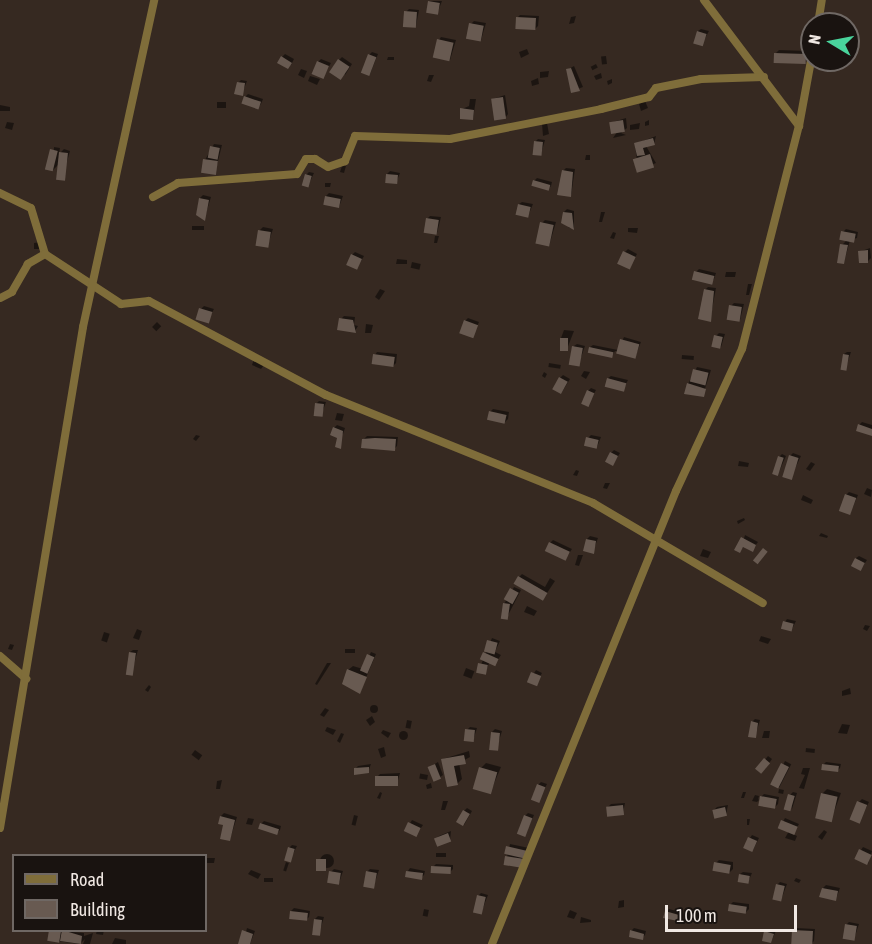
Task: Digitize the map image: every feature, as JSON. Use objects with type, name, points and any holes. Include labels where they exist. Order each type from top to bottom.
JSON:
[{"type":"street","points":[[0,828],[93,286],[154,0]]},
{"type":"street","points":[[704,0],[799,126]]},
{"type":"street","points":[[492,944],[656,540],[742,349],[799,126],[809,72]]},
{"type":"street","points":[[153,197],[178,183],[297,174],[306,159],[315,159],[328,167],[345,161],[355,136],[450,139],[620,104],[649,97],[656,88],[700,79],[764,77]]},
{"type":"street","points":[[0,194],[31,208],[45,254],[122,304],[149,301],[326,395],[593,503],[763,603]]},
{"type":"street","points":[[0,298],[12,292],[28,264],[45,254]]},
{"type":"street","points":[[0,656],[26,679]]},
{"type":"building","points":[[428,1],[440,3],[438,15],[426,13]]},
{"type":"building","points":[[404,11],[417,12],[416,28],[403,27]]},
{"type":"building","points":[[516,17],[536,18],[535,30],[515,29]]},
{"type":"building","points":[[469,23],[484,26],[481,42],[466,39]]},
{"type":"building","points":[[697,31],[707,34],[703,46],[693,43]]},
{"type":"building","points":[[437,39],[454,43],[449,61],[433,58]]},
{"type":"building","points":[[774,53],[800,54],[800,64],[774,63]]},
{"type":"building","points":[[368,54],[376,57],[369,76],[361,73]]},
{"type":"building","points":[[281,56],[292,63],[288,69],[277,63]]},
{"type":"building","points":[[338,59],[350,67],[341,80],[329,72]]},
{"type":"building","points":[[317,61],[329,66],[323,79],[312,74]]},
{"type":"building","points":[[571,68],[580,91],[571,93],[566,69]]},
{"type":"building","points":[[237,82],[245,83],[243,96],[234,94]]},
{"type":"building","points":[[244,96],[261,102],[258,109],[241,104]]},
{"type":"building","points":[[503,97],[506,119],[494,120],[491,99]]},
{"type":"building","points":[[460,108],[474,110],[473,120],[460,119]]},
{"type":"building","points":[[623,120],[625,132],[611,134],[609,122]]},
{"type":"building","points":[[653,138],[655,145],[643,148],[645,155],[637,156],[634,143]]},
{"type":"building","points":[[534,141],[543,142],[541,156],[533,155]]},
{"type":"building","points":[[210,146],[220,148],[218,160],[208,158]]},
{"type":"building","points":[[50,149],[58,151],[53,171],[45,169]]},
{"type":"building","points":[[59,152],[68,153],[65,181],[56,180]]},
{"type":"building","points":[[650,154],[654,167],[637,173],[633,159]]},
{"type":"building","points":[[203,159],[218,161],[216,175],[201,173]]},
{"type":"building","points":[[562,170],[573,172],[571,197],[557,195]]},
{"type":"building","points":[[305,174],[312,176],[308,187],[302,186]]},
{"type":"building","points":[[386,174],[398,175],[397,184],[385,183]]},
{"type":"building","points":[[533,180],[550,185],[549,191],[531,186]]},
{"type":"building","points":[[325,196],[341,199],[339,208],[323,205]]},
{"type":"building","points":[[199,198],[209,200],[205,221],[196,215]]},
{"type":"building","points":[[518,204],[531,207],[528,218],[516,215]]},
{"type":"building","points":[[563,212],[572,213],[574,230],[561,223]]},
{"type":"building","points":[[426,218],[439,220],[436,235],[424,233]]},
{"type":"building","points":[[540,222],[554,225],[549,246],[535,244]]},
{"type":"building","points":[[258,230],[271,232],[268,248],[255,246]]},
{"type":"building","points":[[841,231],[856,234],[854,243],[839,240]]},
{"type":"building","points":[[840,244],[848,245],[844,264],[837,263]]},
{"type":"building","points":[[868,250],[868,263],[859,263],[858,251]]},
{"type":"building","points":[[623,251],[636,257],[630,270],[617,264]]},
{"type":"building","points":[[351,254],[362,259],[357,270],[346,265]]},
{"type":"building","points":[[694,271],[714,276],[712,285],[692,280]]},
{"type":"building","points":[[704,289],[714,291],[711,322],[698,319]]},
{"type":"building","points":[[729,305],[742,307],[739,322],[727,320]]},
{"type":"building","points":[[199,308],[212,312],[209,324],[195,319]]},
{"type":"building","points":[[339,318],[353,320],[356,333],[337,330]]},
{"type":"building","points":[[464,320],[478,325],[473,338],[459,333]]},
{"type":"building","points":[[714,335],[723,337],[720,349],[711,347]]},
{"type":"building","points":[[560,338],[568,338],[568,351],[560,351]]},
{"type":"building","points":[[620,339],[639,344],[635,359],[616,353]]},
{"type":"building","points":[[572,346],[583,348],[580,367],[569,365]]},
{"type":"building","points":[[589,347],[613,352],[612,358],[588,353]]},
{"type":"building","points":[[373,354],[395,357],[393,367],[372,364]]},
{"type":"building","points":[[843,354],[849,355],[846,371],[840,370]]},
{"type":"building","points":[[693,369],[709,373],[705,385],[690,382]]},
{"type":"building","points":[[559,377],[568,382],[561,394],[552,389]]},
{"type":"building","points":[[607,378],[626,383],[624,392],[605,387]]},
{"type":"building","points":[[687,383],[706,389],[704,397],[684,394]]},
{"type":"building","points":[[587,390],[594,393],[589,407],[581,404]]},
{"type":"building","points":[[315,403],[324,404],[323,417],[314,416]]},
{"type":"building","points":[[489,411],[507,415],[505,424],[487,420]]},
{"type":"building","points":[[858,424],[872,429],[872,436],[856,431]]},
{"type":"building","points":[[333,427],[343,431],[341,449],[335,447],[337,438],[330,435]]},
{"type":"building","points":[[586,437],[599,440],[597,449],[584,446]]},
{"type":"building","points":[[362,439],[396,439],[395,451],[361,448]]},
{"type":"building","points":[[610,452],[618,456],[613,466],[605,462]]},
{"type":"building","points":[[789,455],[799,458],[792,480],[782,477]]},
{"type":"building","points":[[778,456],[784,458],[778,476],[772,474]]},
{"type":"building","points":[[845,494],[856,498],[850,515],[839,511]]},
{"type":"building","points":[[741,537],[756,545],[753,552],[743,547],[740,553],[734,550]]},
{"type":"building","points":[[586,539],[596,541],[594,554],[583,551]]},
{"type":"building","points":[[549,542],[570,552],[566,561],[545,551]]},
{"type":"building","points":[[763,548],[768,552],[758,564],[753,560]]},
{"type":"building","points":[[855,558],[865,563],[861,571],[851,566]]},
{"type":"building","points":[[518,576],[547,593],[543,601],[514,584]]},
{"type":"building","points":[[510,588],[519,593],[512,604],[504,599]]},
{"type":"building","points":[[503,603],[510,604],[508,620],[501,619]]},
{"type":"building","points":[[783,621],[794,624],[792,632],[781,629]]},
{"type":"building","points":[[487,640],[498,643],[495,654],[484,652]]},
{"type":"building","points":[[129,652],[136,653],[133,676],[126,675]]},
{"type":"building","points":[[483,652],[499,659],[495,666],[480,659]]},
{"type":"building","points":[[367,654],[374,657],[367,674],[360,671]]},
{"type":"building","points":[[478,663],[488,665],[486,675],[476,673]]},
{"type":"building","points":[[347,669],[367,677],[360,694],[342,684]]},
{"type":"building","points":[[531,672],[541,676],[537,686],[527,682]]},
{"type":"building","points":[[751,721],[758,723],[756,738],[748,737]]},
{"type":"building","points":[[465,729],[475,730],[474,742],[464,741]]},
{"type":"building","points":[[491,732],[500,733],[498,751],[489,750]]},
{"type":"building","points":[[464,755],[466,764],[454,766],[458,785],[447,787],[441,759]]},
{"type":"building","points":[[764,758],[770,763],[761,774],[755,769]]},
{"type":"building","points":[[781,763],[789,767],[778,788],[770,784]]},
{"type":"building","points":[[435,764],[441,779],[434,782],[428,767]]},
{"type":"building","points":[[822,764],[839,766],[838,772],[821,770]]},
{"type":"building","points":[[369,767],[369,773],[354,775],[354,768]]},
{"type":"building","points":[[479,767],[497,772],[491,794],[473,789]]},
{"type":"building","points":[[375,776],[398,776],[398,786],[375,786]]},
{"type":"building","points":[[537,784],[545,787],[539,803],[531,800]]},
{"type":"building","points":[[821,793],[838,797],[832,822],[815,818]]},
{"type":"building","points":[[788,794],[795,796],[790,811],[784,809]]},
{"type":"building","points":[[760,796],[777,799],[775,809],[758,806]]},
{"type":"building","points":[[857,801],[867,805],[860,824],[850,820]]},
{"type":"building","points":[[623,805],[624,815],[607,817],[606,807]]},
{"type":"building","points":[[725,807],[727,816],[714,819],[712,810]]},
{"type":"building","points":[[463,810],[470,814],[463,826],[456,822]]},
{"type":"building","points":[[524,815],[532,818],[525,837],[517,834]]},
{"type":"building","points":[[220,816],[235,820],[230,841],[220,839],[223,825],[218,824]]},
{"type":"building","points":[[781,820],[798,827],[794,835],[778,828]]},
{"type":"building","points":[[408,822],[421,828],[416,837],[404,831]]},
{"type":"building","points":[[260,823],[279,829],[277,835],[258,829]]},
{"type":"building","points":[[448,833],[451,841],[437,847],[434,838]]},
{"type":"building","points":[[748,837],[757,841],[752,852],[743,848]]},
{"type":"building","points":[[506,846],[527,851],[526,859],[504,854]]},
{"type":"building","points":[[288,847],[295,849],[291,862],[284,860]]},
{"type":"building","points":[[859,849],[872,855],[867,865],[854,859]]},
{"type":"building","points":[[505,856],[523,859],[521,868],[504,865]]},
{"type":"building","points":[[316,859],[326,859],[326,871],[316,871]]},
{"type":"building","points":[[714,862],[731,865],[729,874],[712,871]]},
{"type":"building","points":[[431,866],[451,867],[451,874],[431,873]]},
{"type":"building","points":[[329,871],[341,873],[339,885],[327,883]]},
{"type":"building","points":[[366,871],[377,873],[374,889],[363,887]]},
{"type":"building","points":[[406,871],[423,873],[422,880],[405,877]]},
{"type":"building","points":[[739,874],[750,876],[748,884],[738,882]]},
{"type":"building","points":[[776,884],[785,886],[781,902],[772,900]]},
{"type":"building","points":[[822,888],[838,891],[836,901],[819,897]]},
{"type":"building","points":[[477,895],[486,897],[482,915],[473,913]]},
{"type":"building","points":[[729,904],[747,907],[746,914],[728,911]]},
{"type":"building","points":[[290,911],[308,913],[307,921],[289,919]]},
{"type":"building","points":[[665,911],[679,915],[678,921],[663,918]]},
{"type":"building","points":[[314,919],[322,920],[320,936],[312,935]]},
{"type":"building","points":[[845,924],[857,926],[855,941],[843,939]]},
{"type":"building","points":[[242,930],[253,934],[250,944],[238,944]]},
{"type":"building","points":[[630,930],[644,934],[643,940],[629,937]]},
{"type":"building","points":[[792,930],[813,931],[812,944],[791,944]]},
{"type":"building","points":[[764,931],[774,934],[771,943],[762,941]]},
{"type":"building","points":[[49,932],[61,932],[59,943],[47,941]]},
{"type":"building","points":[[62,932],[82,936],[81,944],[60,941]]}]
